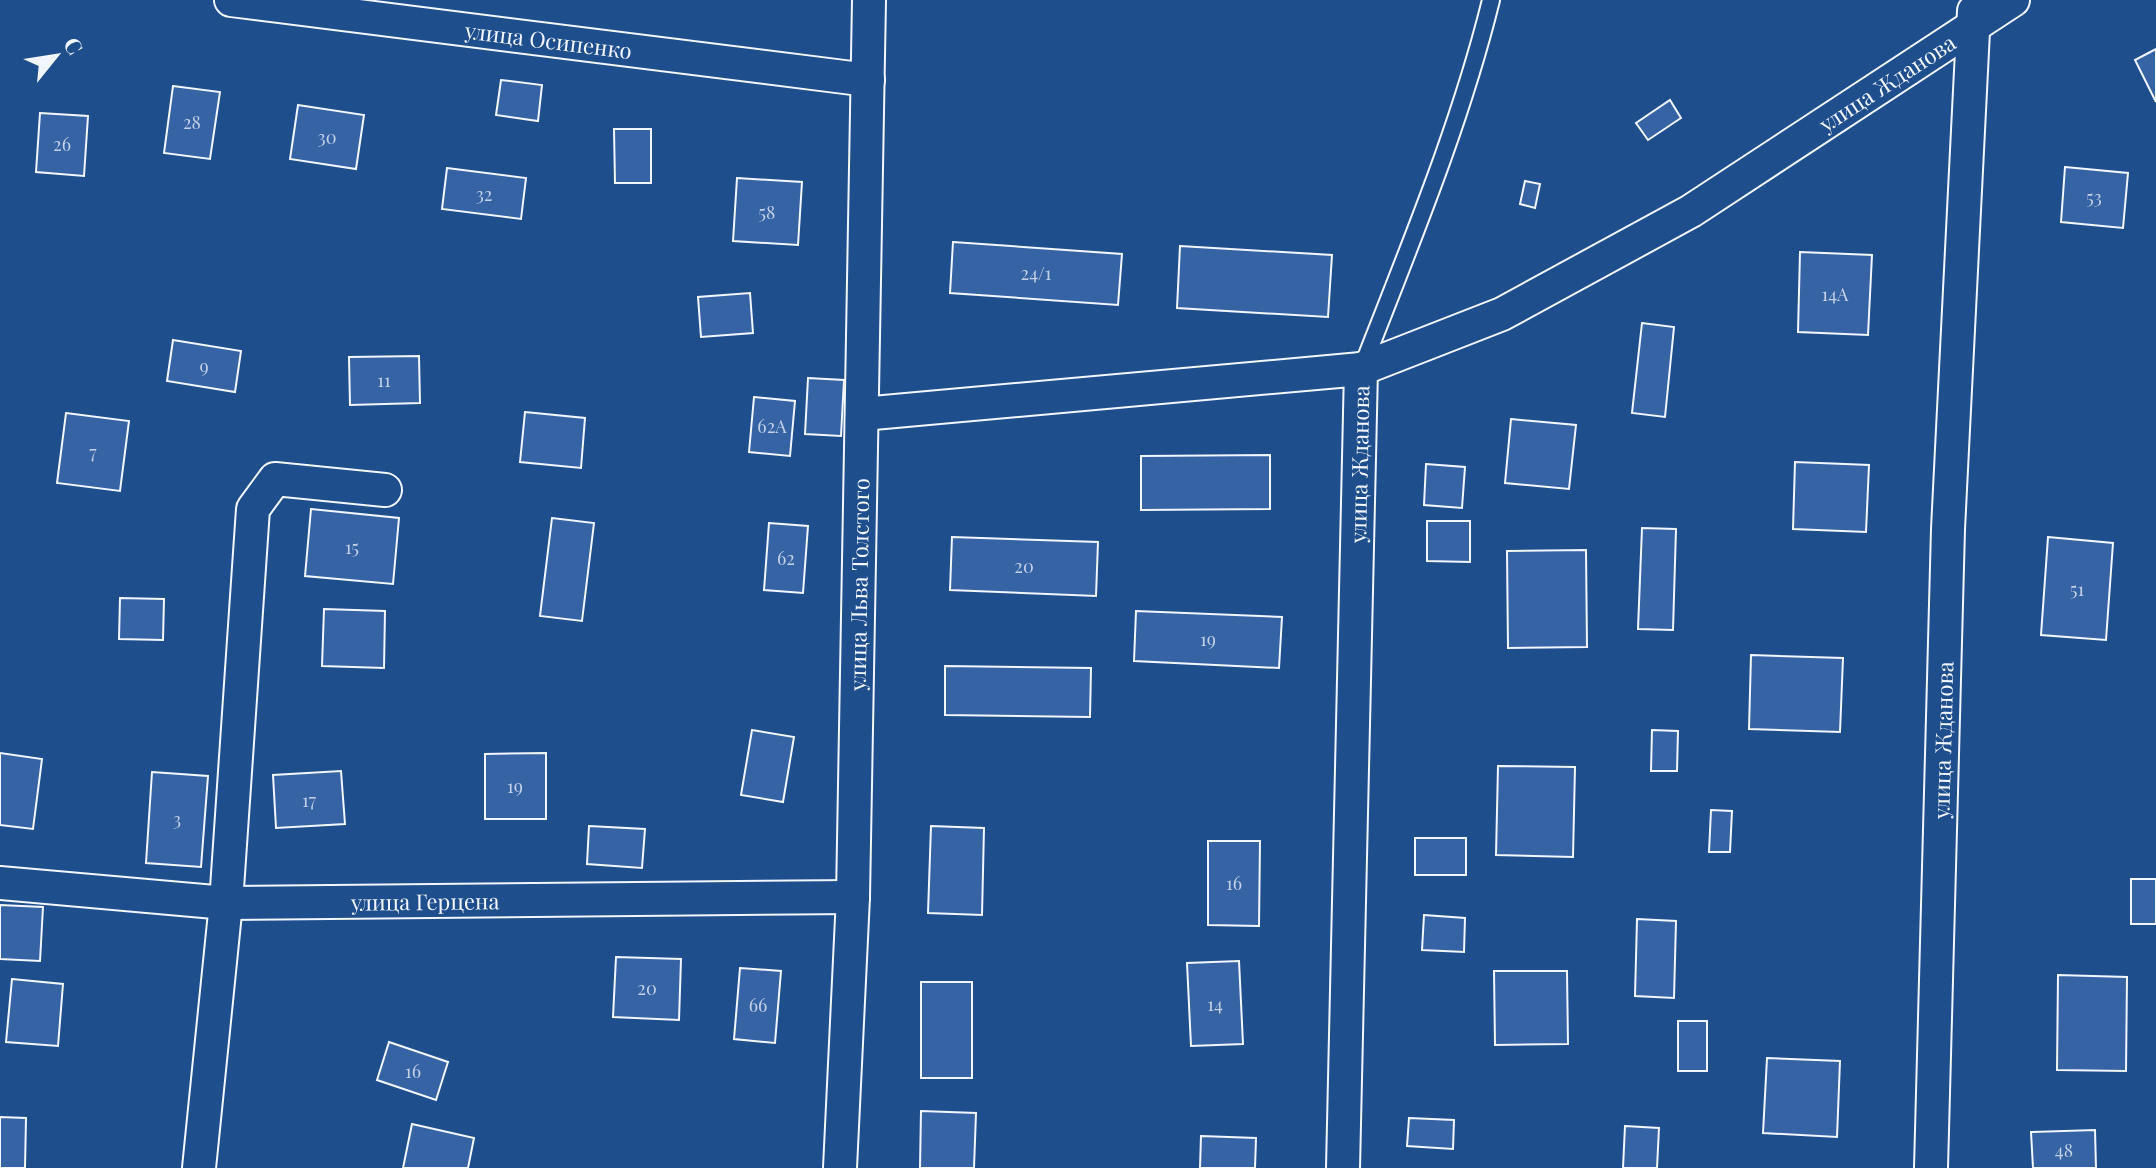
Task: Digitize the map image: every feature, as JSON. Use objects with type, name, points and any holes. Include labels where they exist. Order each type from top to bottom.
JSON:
[{"type":"street","name":"улица Осипенко","points":[[231,0],[868,80]]},
{"type":"street","name":"улица Льва Толстого","points":[[840,1168],[853,897],[869,0]]},
{"type":"street","name":"улица Жданова","points":[[1343,1168],[1361,369],[1502,314],[1691,211],[1974,12],[2013,0]]},
{"type":"street","name":"улица Жданова","points":[[1931,1168],[1948,529],[1974,12]]},
{"type":"street","points":[[862,414],[1361,369]]},
{"type":"street","points":[[199,1168],[226,903],[253,509],[275,479],[385,490]]},
{"type":"street","name":"улица Герцена","points":[[0,883],[226,903],[853,897]]},
{"type":"lane","points":[[1361,369],[1419,221],[1479,48],[1491,0]]},
{"type":"building","points":[[2156,49],[2156,102],[2135,60]]},
{"type":"building","points":[[501,80],[542,85],[538,121],[496,115]]},
{"type":"building","points":[[173,86],[220,92],[210,159],[164,153]]},
{"type":"building","points":[[1670,100],[1681,118],[1648,140],[1636,123]]},
{"type":"building","points":[[298,105],[364,115],[356,169],[290,159]]},
{"type":"building","points":[[40,113],[88,116],[84,176],[36,172]]},
{"type":"building","points":[[614,129],[651,129],[651,183],[615,183]]},
{"type":"building","points":[[2065,167],[2128,173],[2123,228],[2061,222]]},
{"type":"building","points":[[447,168],[526,178],[521,219],[442,209]]},
{"type":"building","points":[[737,178],[802,182],[798,245],[733,241]]},
{"type":"building","points":[[1525,181],[1540,184],[1535,208],[1520,204]]},
{"type":"building","points":[[953,242],[1122,254],[1118,305],[950,293]]},
{"type":"building","points":[[1180,246],[1332,255],[1328,317],[1177,308]]},
{"type":"building","points":[[1800,252],[1872,255],[1868,335],[1798,332]]},
{"type":"building","points":[[750,293],[753,333],[701,337],[698,297]]},
{"type":"building","points":[[1642,323],[1674,327],[1665,417],[1632,413]]},
{"type":"building","points":[[173,340],[241,351],[235,392],[167,381]]},
{"type":"building","points":[[419,356],[420,403],[350,405],[349,357]]},
{"type":"building","points":[[808,378],[844,380],[841,436],[805,434]]},
{"type":"building","points":[[754,397],[795,401],[790,456],[749,452]]},
{"type":"building","points":[[525,412],[585,418],[581,468],[520,462]]},
{"type":"building","points":[[66,413],[129,421],[120,491],[57,483]]},
{"type":"building","points":[[1511,419],[1576,425],[1569,489],[1505,483]]},
{"type":"building","points":[[1270,455],[1270,509],[1141,510],[1141,456]]},
{"type":"building","points":[[1795,462],[1869,465],[1866,532],[1793,529]]},
{"type":"building","points":[[1426,464],[1465,467],[1462,508],[1424,505]]},
{"type":"building","points":[[311,509],[399,518],[393,584],[305,576]]},
{"type":"building","points":[[552,518],[594,523],[582,621],[540,616]]},
{"type":"building","points":[[1427,521],[1470,521],[1470,562],[1427,561]]},
{"type":"building","points":[[769,523],[808,526],[803,593],[764,590]]},
{"type":"building","points":[[1642,528],[1676,529],[1673,630],[1638,629]]},
{"type":"building","points":[[952,537],[1098,542],[1096,596],[950,590]]},
{"type":"building","points":[[2048,537],[2113,543],[2106,640],[2041,635]]},
{"type":"building","points":[[1586,550],[1587,647],[1508,648],[1507,551]]},
{"type":"building","points":[[120,598],[164,599],[163,640],[119,639]]},
{"type":"building","points":[[324,609],[385,611],[384,668],[322,666]]},
{"type":"building","points":[[1136,611],[1282,617],[1279,668],[1134,661]]},
{"type":"building","points":[[1751,655],[1843,658],[1840,732],[1749,729]]},
{"type":"building","points":[[945,666],[1091,668],[1090,717],[945,715]]},
{"type":"building","points":[[752,730],[794,737],[783,802],[741,795]]},
{"type":"building","points":[[1652,730],[1678,731],[1677,771],[1651,771]]},
{"type":"building","points":[[0,753],[42,759],[33,829],[0,825]]},
{"type":"building","points":[[546,753],[546,819],[485,819],[485,754]]},
{"type":"building","points":[[1498,766],[1575,767],[1573,857],[1496,855]]},
{"type":"building","points":[[341,771],[345,824],[276,828],[273,775]]},
{"type":"building","points":[[152,772],[208,776],[201,867],[146,863]]},
{"type":"building","points":[[1711,810],[1732,811],[1730,852],[1709,852]]},
{"type":"building","points":[[589,826],[645,829],[642,868],[587,864]]},
{"type":"building","points":[[931,826],[984,828],[982,915],[928,913]]},
{"type":"building","points":[[1415,838],[1466,838],[1466,875],[1415,875]]},
{"type":"building","points":[[1208,841],[1260,841],[1259,926],[1208,925]]},
{"type":"building","points":[[2131,879],[2156,879],[2156,924],[2131,924]]},
{"type":"building","points":[[0,905],[43,907],[40,961],[0,959]]},
{"type":"building","points":[[1424,915],[1465,918],[1464,952],[1422,950]]},
{"type":"building","points":[[1637,919],[1676,921],[1674,998],[1635,996]]},
{"type":"building","points":[[616,957],[681,959],[679,1020],[613,1017]]},
{"type":"building","points":[[1239,961],[1243,1044],[1191,1046],[1187,963]]},
{"type":"building","points":[[740,968],[781,971],[775,1043],[734,1039]]},
{"type":"building","points":[[1494,971],[1567,971],[1568,1044],[1495,1045]]},
{"type":"building","points":[[2058,975],[2127,977],[2126,1071],[2057,1070]]},
{"type":"building","points":[[12,979],[63,984],[58,1046],[6,1042]]},
{"type":"building","points":[[921,982],[972,982],[972,1078],[921,1078]]},
{"type":"building","points":[[1678,1021],[1707,1021],[1707,1071],[1678,1071]]},
{"type":"building","points":[[389,1042],[448,1062],[436,1100],[377,1080]]},
{"type":"building","points":[[1767,1058],[1840,1061],[1837,1137],[1763,1133]]},
{"type":"building","points":[[921,1111],[976,1113],[974,1168],[920,1168]]},
{"type":"building","points":[[0,1117],[26,1118],[25,1168],[0,1168]]},
{"type":"building","points":[[1409,1118],[1454,1120],[1453,1149],[1407,1146]]},
{"type":"building","points":[[412,1124],[474,1138],[468,1168],[403,1168]]},
{"type":"building","points":[[1625,1126],[1659,1128],[1657,1168],[1623,1168]]},
{"type":"building","points":[[2095,1130],[2096,1168],[2033,1168],[2031,1132]]},
{"type":"building","points":[[1201,1136],[1256,1138],[1255,1168],[1200,1168]]}]
